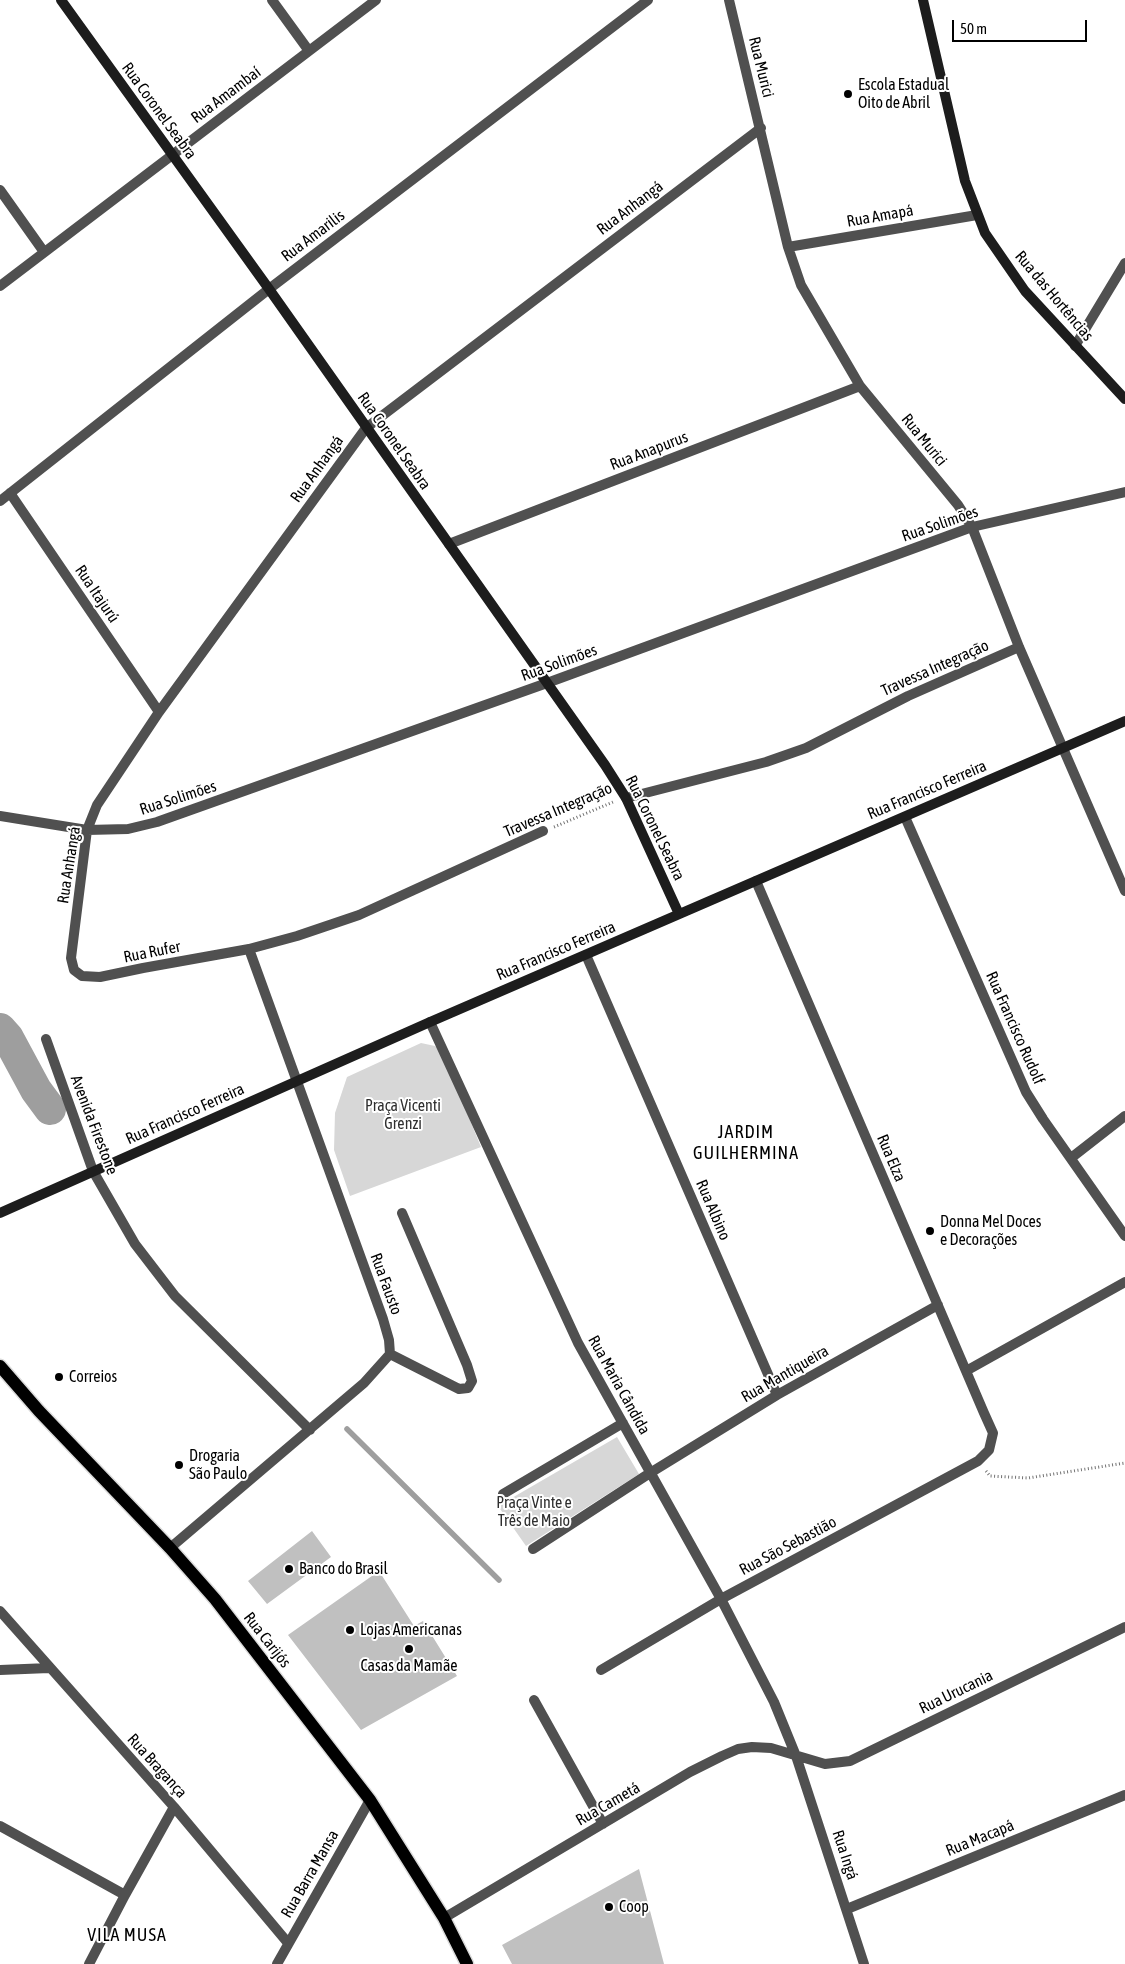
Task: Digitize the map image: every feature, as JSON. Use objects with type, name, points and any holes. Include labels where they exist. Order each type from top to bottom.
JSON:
[{"type":"main road","name":"Rua Carijós","points":[[0,1366],[39,1411],[170,1548],[215,1599],[370,1800],[444,1918],[467,1964]]},
{"type":"street","name":"Rua Coronel Seabra","points":[[61,0],[449,544],[626,798],[679,914]]},
{"type":"street","points":[[272,0],[309,51]]},
{"type":"street","name":"Rua Amambaí","points":[[0,286],[376,0]]},
{"type":"street","name":"Rua Amarilis","points":[[0,501],[268,289],[648,0]]},
{"type":"street","name":"Rua Murici","points":[[728,0],[761,128],[788,247],[801,285],[860,386],[958,505],[972,527],[1019,647],[1125,891]]},
{"type":"street","name":"Rua das Hortências","points":[[923,0],[965,181],[985,233],[1024,290],[1125,399]]},
{"type":"street","name":"Rua Anhangá","points":[[71,958],[87,830],[97,805],[159,712],[366,428],[761,128]]},
{"type":"street","points":[[0,190],[44,252]]},
{"type":"street","name":"Rua Amapá","points":[[788,247],[977,215]]},
{"type":"street","points":[[1075,346],[1125,264]]},
{"type":"street","name":"Rua Anapurus","points":[[449,544],[860,386]]},
{"type":"street","name":"Rua Solimões","points":[[0,816],[87,830],[128,829],[158,822],[547,683],[972,527],[1125,492]]},
{"type":"street","name":"Rua Itajurú","points":[[10,493],[159,712]]},
{"type":"street","name":"Travessa Integração","points":[[626,798],[766,762],[806,748],[908,696],[1019,647]]},
{"type":"street","name":"Rua Francisco Ferreira","points":[[0,1213],[430,1022],[1125,721]]},
{"type":"street","name":"Rua Francisco Rudolf","points":[[904,817],[1026,1092],[1125,1236]]},
{"type":"street","name":"Travessa Integração","points":[[249,949],[358,916],[543,831]]},
{"type":"street","name":"Rua Elza","points":[[756,880],[992,1433],[990,1450]]},
{"type":"street","name":"Rua Rufer","points":[[71,958],[74,970],[82,976],[100,977],[249,949]]},
{"type":"street","name":"Rua Fausto","points":[[249,949],[384,1319],[390,1354]]},
{"type":"street","name":"Rua Albino","points":[[586,955],[776,1395]]},
{"type":"street","name":"Rua Maria Cândida","points":[[430,1022],[578,1343],[721,1600],[774,1702],[796,1756]]},
{"type":"street","name":"Avenida Firestone","points":[[46,1039],[93,1171],[135,1244],[175,1296],[310,1430]]},
{"type":"street","points":[[1071,1158],[1125,1116]]},
{"type":"street","points":[[170,1548],[364,1383],[390,1354],[459,1389],[468,1388],[472,1381],[468,1365],[402,1213]]},
{"type":"street","points":[[966,1372],[1125,1282]]},
{"type":"street","name":"Rua Mantiqueira","points":[[533,1549],[650,1473],[776,1395],[938,1305]]},
{"type":"street","points":[[502,1494],[623,1423]]},
{"type":"street","name":"Rua São Sebastião","points":[[601,1670],[721,1600],[978,1461],[990,1450]]},
{"type":"street","name":"Rua Bragança","points":[[0,1611],[174,1807],[288,1943]]},
{"type":"street","name":"Rua Urucania","points":[[796,1756],[825,1764],[850,1761],[1125,1627]]},
{"type":"street","points":[[0,1670],[49,1668]]},
{"type":"street","points":[[534,1700],[603,1824]]},
{"type":"street","name":"Rua Cametá","points":[[444,1918],[690,1772],[738,1750],[752,1747],[770,1748],[796,1756]]},
{"type":"street","name":"Rua Ingá","points":[[796,1756],[864,1964]]},
{"type":"street","name":"Rua Macapá","points":[[847,1909],[1125,1796]]},
{"type":"street","name":"Rua Barra Mansa","points":[[277,1964],[370,1800]]},
{"type":"street","points":[[90,1964],[125,1895],[174,1807]]},
{"type":"street","points":[[0,1826],[125,1895]]},
{"type":"path","name":"Travessa Integração","points":[[543,831],[626,798]]},
{"type":"path","points":[[978,1461],[990,1476],[1028,1478],[1125,1463]]},
{"type":"green space","name":"Praça Vicenti Grenzi","points":[[421,1043],[435,1046],[441,1050],[481,1147],[350,1196],[334,1150],[335,1113],[347,1077]]},
{"type":"green space","name":"Praça Vinte e Três de Maio","points":[[617,1437],[639,1474],[526,1546],[498,1506]]},
{"type":"building","name":"Banco do Brasil","points":[[312,1531],[331,1557],[267,1604],[248,1581]]},
{"type":"building","points":[[379,1571],[414,1626],[423,1621],[457,1676],[361,1730],[288,1635]]},
{"type":"building","name":"Coop","points":[[639,1869],[664,1964],[512,1964],[502,1945]]},
{"type":"waterway","points":[[0,1029],[8,1038],[36,1090],[50,1109]]},
{"type":"waterway","points":[[347,1429],[499,1580]]},
{"type":"place","name":"Escola Estadual Oito de Abril","points":[[848,94]]},
{"type":"place","name":"Donna Mel Doces e Decorações","points":[[930,1231]]},
{"type":"place","name":"Correios","points":[[59,1377]]},
{"type":"place","name":"Drogaria São Paulo","points":[[179,1465]]},
{"type":"place","name":"Banco do Brasil","points":[[289,1569]]},
{"type":"place","name":"Lojas Americanas","points":[[350,1630]]},
{"type":"place","name":"Casas da Mamãe","points":[[409,1649]]},
{"type":"place","name":"Coop","points":[[609,1907]]},
{"type":"district","name":"JARDIM GUILHERMINA","points":[[746,1142]]},
{"type":"district","name":"VILA MUSA","points":[[127,1935]]}]
